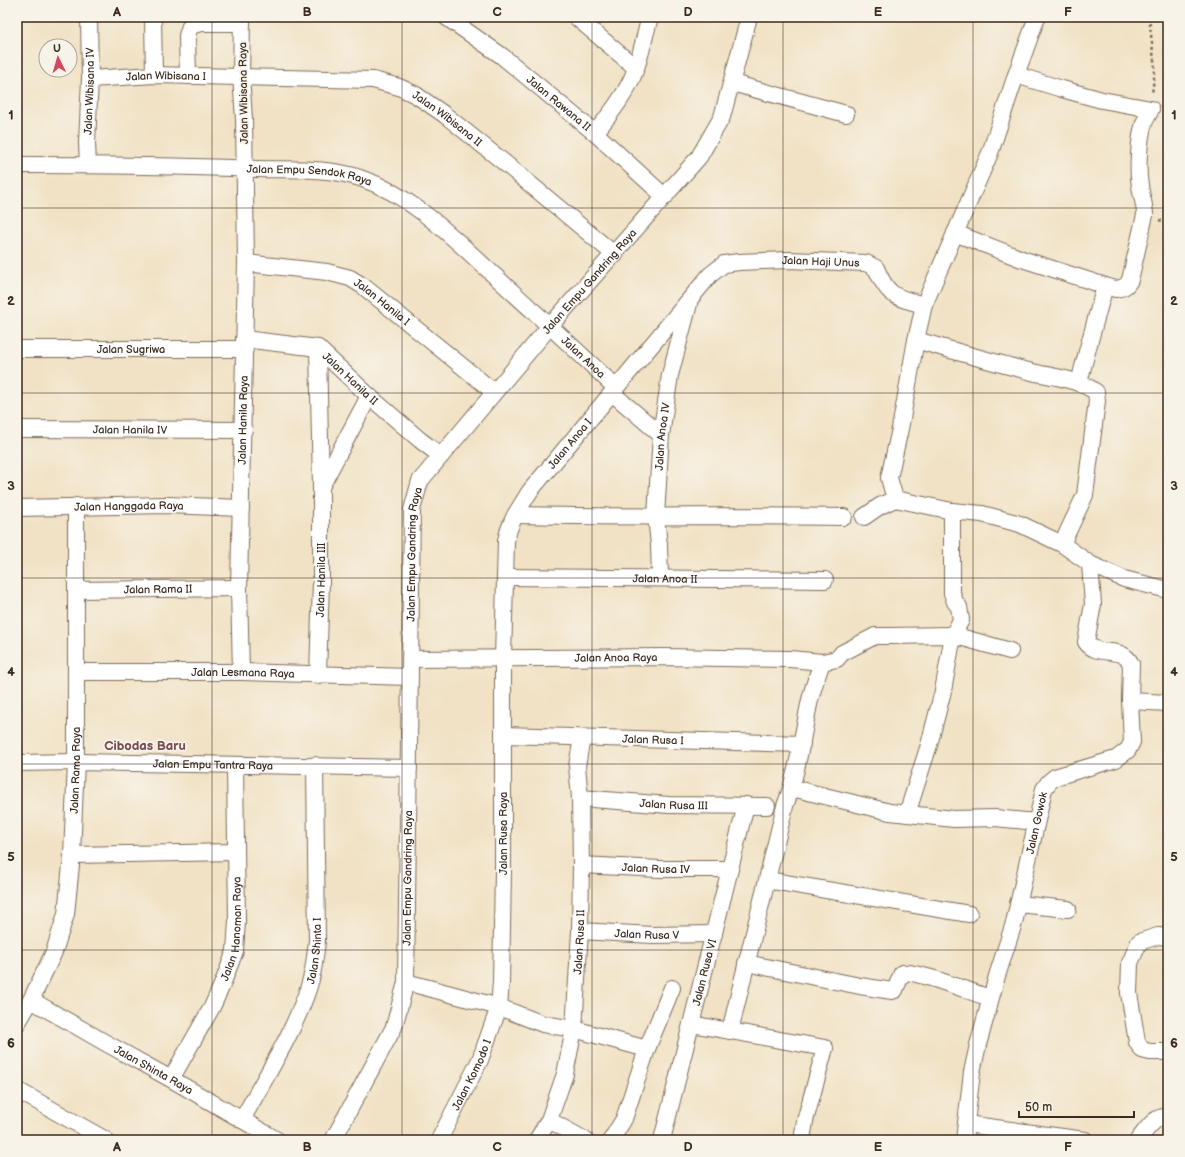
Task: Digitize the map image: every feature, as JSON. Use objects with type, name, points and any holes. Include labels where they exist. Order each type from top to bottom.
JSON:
[{"type":"street","name":"Jalan Wibisana IV","points":[[88,166],[87,143],[90,79],[89,17]]},
{"type":"street","points":[[153,17],[154,75]]},
{"type":"street","name":"Jalan Rawana II","points":[[446,17],[502,56],[596,133],[664,197]]},
{"type":"street","points":[[576,17],[636,68]]},
{"type":"street","points":[[596,133],[614,109],[636,68],[650,17]]},
{"type":"street","name":"Jalan Empu Gandring Raya","points":[[333,1140],[394,1027],[406,982],[412,510],[420,481],[550,326],[615,255],[699,157],[722,117],[749,17]]},
{"type":"street","points":[[895,499],[889,478],[924,305],[990,153],[1037,17]]},
{"type":"street","points":[[188,76],[187,36],[190,26],[201,23],[242,20]]},
{"type":"street","name":"Jalan Wibisana Raya","points":[[242,20],[241,76],[244,119],[244,168]]},
{"type":"street","name":"Jalan Wibisana I","points":[[90,79],[154,75],[241,76]]},
{"type":"street","points":[[955,233],[1022,259],[1115,289],[1127,286],[1130,280],[1145,216],[1145,206],[1140,187],[1139,166],[1144,122],[1151,109],[1102,100],[1016,75]]},
{"type":"street","name":"Jalan Wibisana II","points":[[241,76],[373,80],[399,87],[416,95],[445,115],[506,164],[615,255]]},
{"type":"street","points":[[732,83],[846,114]]},
{"type":"street","name":"Jalan Empu Sendok Raya","points":[[17,165],[244,168],[336,172],[359,178],[380,186],[408,202],[431,219],[550,326]]},
{"type":"street","name":"Jalan Hanila Raya","points":[[241,672],[239,588],[240,508],[244,430],[246,263],[244,168]]},
{"type":"street","name":"Jalan Haji Unus","points":[[724,264],[788,260],[866,263],[876,268],[881,280],[889,292],[898,298],[924,305]]},
{"type":"street","name":"Jalan Hanila I","points":[[246,263],[310,269],[350,278],[363,286],[494,392]]},
{"type":"street","name":"Jalan Anoa I","points":[[502,659],[506,541],[508,528],[514,515],[530,491],[710,275],[724,264]]},
{"type":"street","points":[[1078,383],[1105,286]]},
{"type":"street","name":"Jalan Anoa IV","points":[[660,577],[656,516],[661,434],[670,375],[691,299]]},
{"type":"street","name":"Jalan Anoa","points":[[550,326],[614,390],[661,434]]},
{"type":"street","points":[[916,340],[1078,383],[1088,386],[1096,392],[1097,401],[1084,495],[1062,544]]},
{"type":"street","name":"Jalan Hanila II","points":[[245,344],[318,348],[369,396],[441,456]]},
{"type":"street","name":"Jalan Sugriwa","points":[[17,349],[245,344]]},
{"type":"street","name":"Jalan Hanila III","points":[[318,348],[321,486],[321,582],[318,675]]},
{"type":"street","name":"Jalan Hanila III","points":[[321,486],[369,396]]},
{"type":"street","name":"Jalan Hanila IV","points":[[17,429],[244,430]]},
{"type":"street","points":[[864,517],[880,506],[895,499],[952,511],[982,514],[1020,524],[1062,544],[1090,564],[1124,579],[1168,590]]},
{"type":"street","name":"Jalan Hanggada Raya","points":[[17,508],[167,505],[240,508]]},
{"type":"street","name":"Jalan Rama Raya","points":[[17,1024],[31,1000],[54,952],[66,914],[72,855],[76,762],[76,506]]},
{"type":"street","points":[[907,814],[944,691],[953,635],[961,620],[961,612],[952,593],[952,511]]},
{"type":"street","points":[[514,515],[593,517],[844,517]]},
{"type":"street","name":"Jalan Gowok","points":[[964,1140],[972,1072],[978,1045],[990,998],[1014,923],[1044,789],[1049,782],[1065,774],[1116,759],[1128,750],[1132,742],[1130,701],[1131,664],[1129,659],[1125,654],[1094,649],[1086,642],[1093,604],[1090,564]]},
{"type":"street","name":"Jalan Anoa II","points":[[505,577],[660,577],[825,580]]},
{"type":"street","name":"Jalan Rama II","points":[[76,590],[239,588]]},
{"type":"street","points":[[730,1031],[785,806],[792,788],[810,699],[822,662],[837,659],[842,653],[876,636],[953,635],[1010,651]]},
{"type":"street","name":"Jalan Anoa Raya","points":[[410,660],[664,657],[822,662]]},
{"type":"street","name":"Jalan Rusa Raya","points":[[499,1008],[501,966],[504,735],[502,659]]},
{"type":"street","name":"Jalan Lesmana Raya","points":[[76,672],[241,672],[410,677]]},
{"type":"street","points":[[1130,701],[1168,703]]},
{"type":"street","name":"Jalan Rusa I","points":[[504,735],[802,744]]},
{"type":"street","name":"Jalan Rusa II","points":[[537,1140],[549,1120],[565,1074],[574,1029],[580,931],[581,865],[580,798],[577,766],[582,738]]},
{"type":"street","name":"Jalan Empu Tantra Raya","points":[[17,763],[76,762],[315,765],[409,768]]},
{"type":"street","name":"Jalan Hanoman Raya","points":[[172,1079],[212,1007],[235,951],[237,921],[235,765]]},
{"type":"street","name":"Jalan Shinta I","points":[[242,1120],[292,1027],[309,986],[314,962],[317,941],[315,765]]},
{"type":"street","points":[[792,788],[890,812],[954,819],[994,818],[1036,822]]},
{"type":"street","name":"Jalan Rusa III","points":[[580,798],[669,805],[767,806]]},
{"type":"street","name":"Jalan Rusa VI","points":[[662,1140],[746,805]]},
{"type":"street","points":[[72,855],[236,852]]},
{"type":"street","name":"Jalan Rusa IV","points":[[581,865],[660,869],[730,869]]},
{"type":"street","points":[[767,880],[969,914]]},
{"type":"street","points":[[1018,904],[1068,909]]},
{"type":"street","name":"Jalan Rusa V","points":[[580,931],[652,935],[714,934]]},
{"type":"street","points":[[1168,936],[1158,936],[1139,942],[1130,962],[1129,993],[1137,1042],[1142,1050],[1150,1052],[1168,1052]]},
{"type":"street","points":[[746,963],[892,991],[895,990],[902,973],[908,972],[922,975],[990,998]]},
{"type":"street","points":[[406,982],[499,1008],[543,1024],[574,1029],[648,1049]]},
{"type":"street","points":[[611,1140],[624,1119],[648,1049],[672,988]]},
{"type":"street","name":"Jalan Shinta Raya","points":[[31,1000],[277,1140]]},
{"type":"street","name":"Jalan Komodo I","points":[[439,1140],[480,1060],[499,1008]]},
{"type":"street","points":[[691,1024],[825,1048],[805,1121],[802,1140]]},
{"type":"street","points":[[17,1090],[106,1140]]},
{"type":"street","points":[[1138,1140],[1163,1118]]},
{"type":"street","points":[[549,1120],[584,1140]]},
{"type":"street","points":[[966,1124],[1085,1140]]},
{"type":"path","points":[[1149,17],[1155,69],[1151,109]]},
{"type":"district","name":"Cibodas Baru","points":[[145,745]]}]
